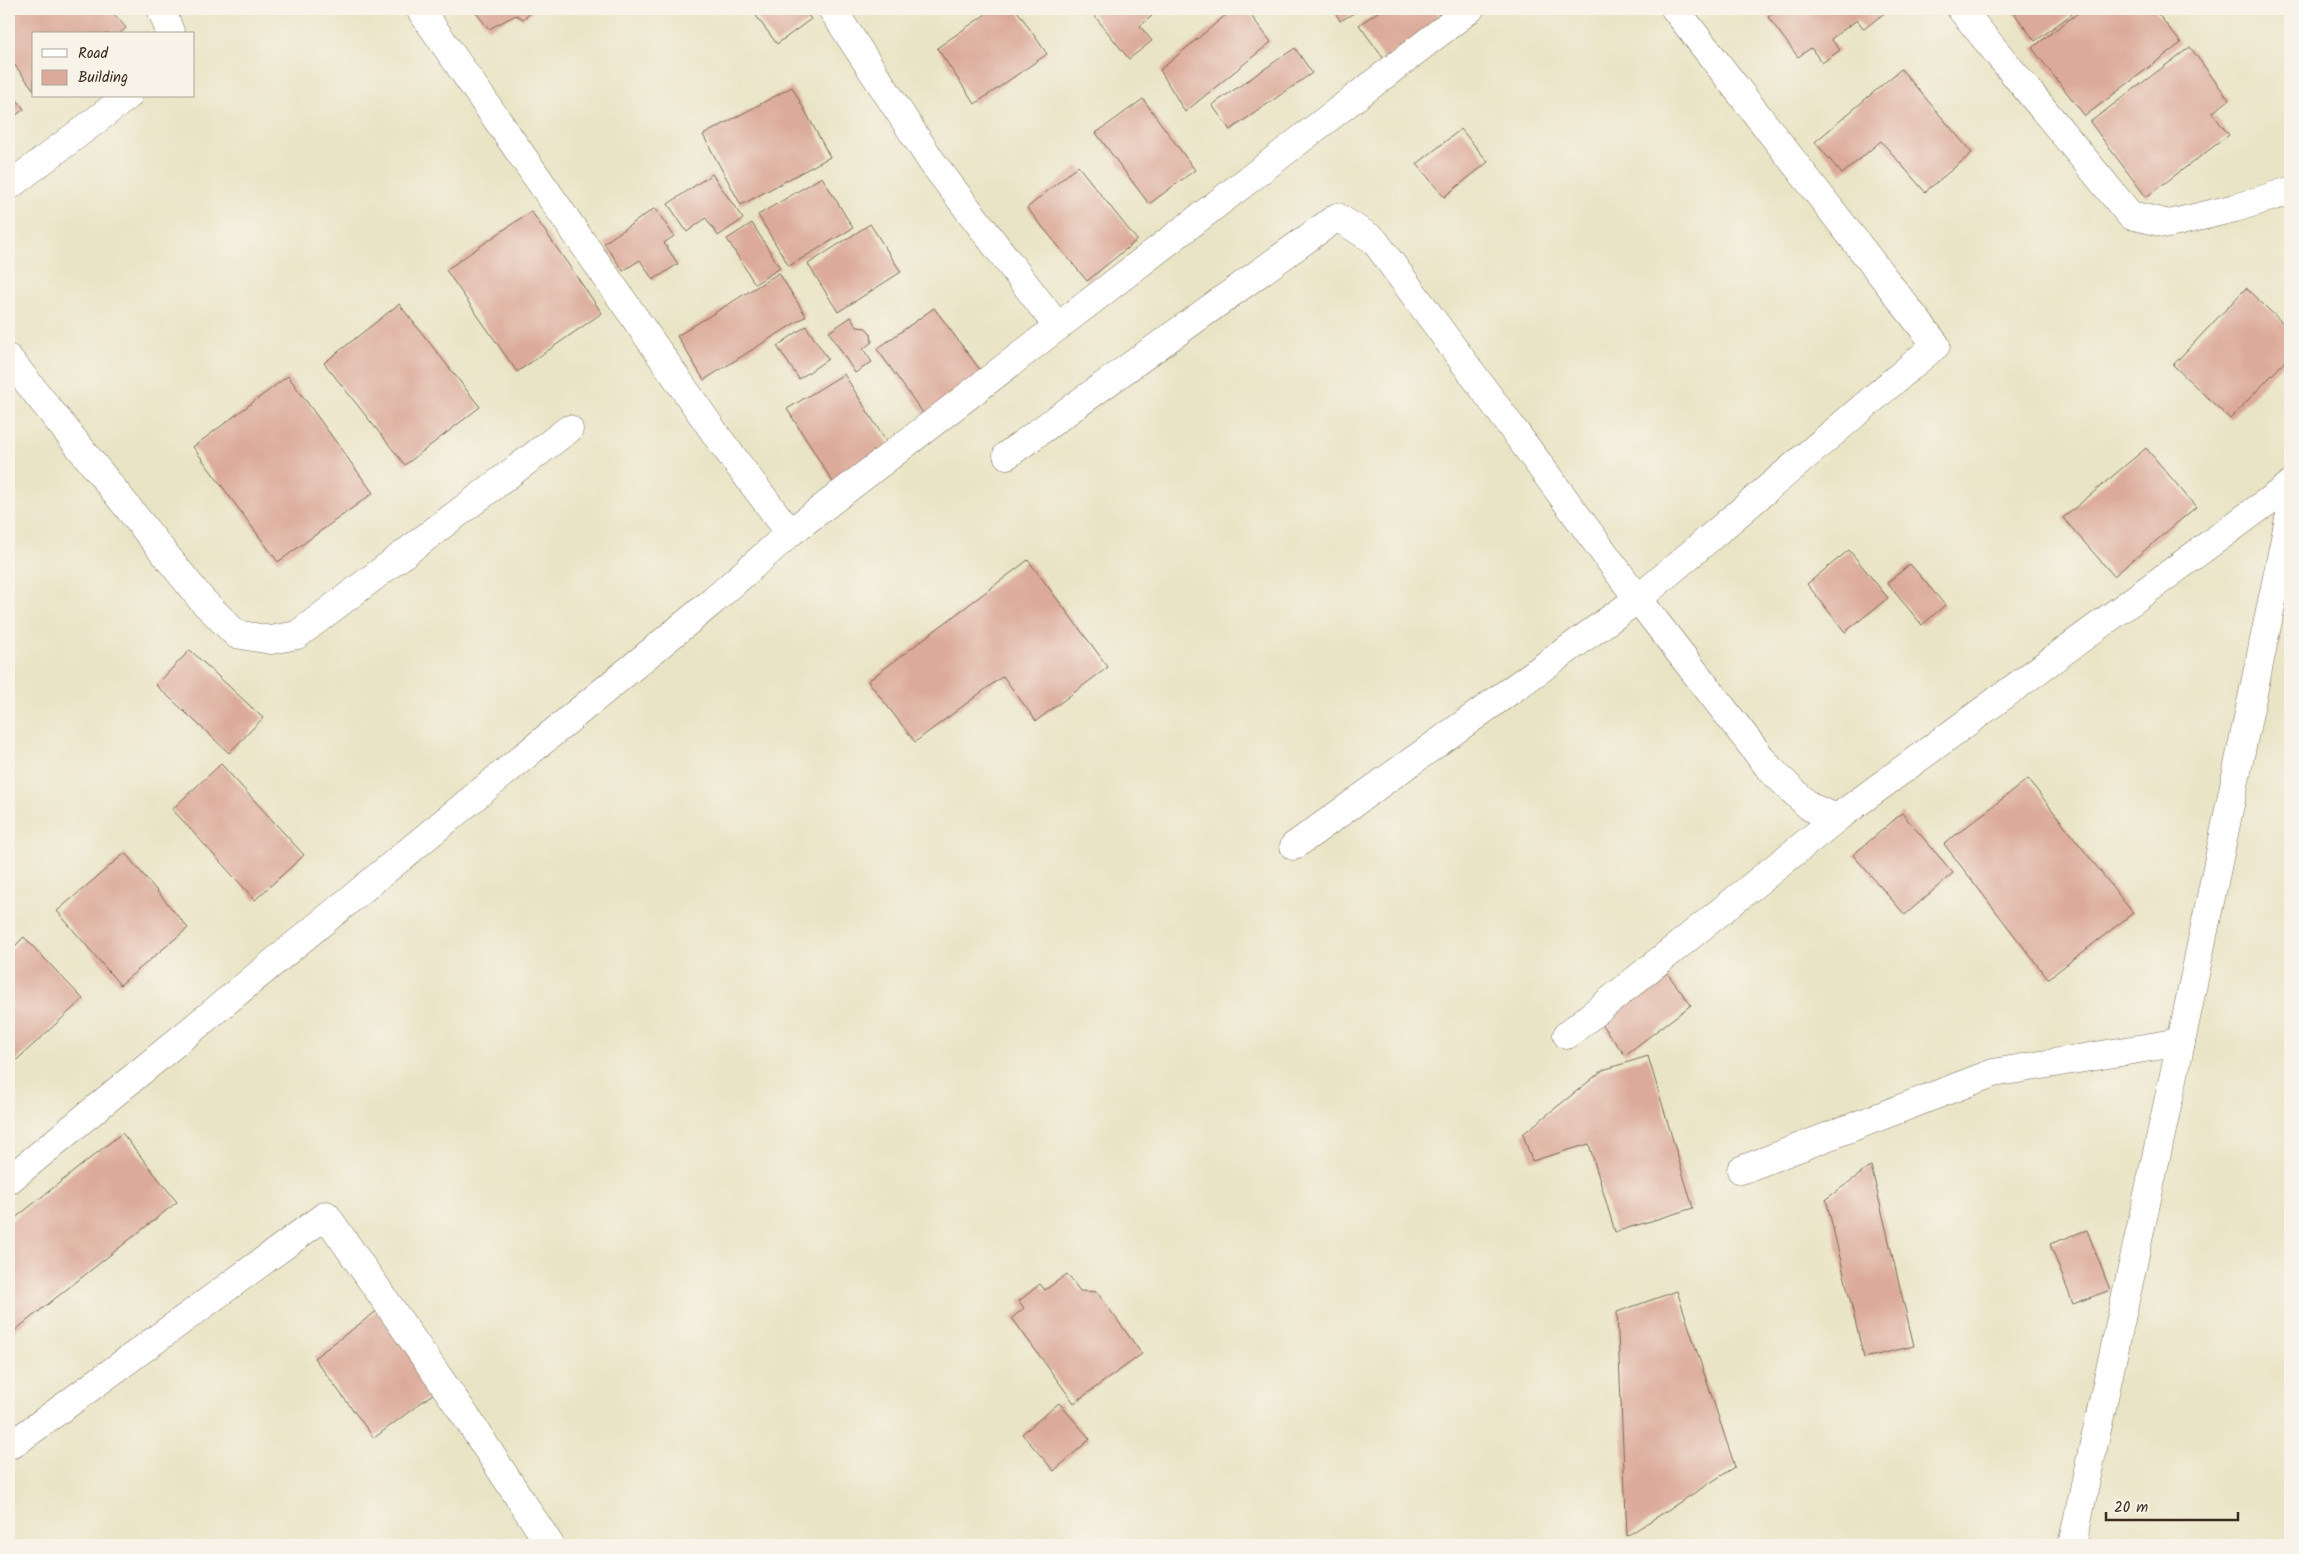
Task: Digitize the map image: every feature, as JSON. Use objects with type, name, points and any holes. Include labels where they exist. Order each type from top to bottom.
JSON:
[{"type":"street","points":[[161,9],[170,32]]},
{"type":"street","points":[[420,9],[718,439],[790,533]]},
{"type":"street","points":[[832,9],[932,162],[1058,327]]},
{"type":"street","points":[[9,1180],[713,602],[790,533],[1470,9]]},
{"type":"street","points":[[1294,846],[1638,599],[1936,346],[1675,9]]},
{"type":"street","points":[[1961,9],[2130,216],[2169,224],[2235,208],[2290,191]]},
{"type":"street","points":[[9,186],[125,98]]},
{"type":"street","points":[[1007,455],[1337,217],[1374,240],[1638,599],[1770,769],[1810,807],[1837,818]]},
{"type":"street","points":[[9,359],[201,599],[236,634],[270,640],[297,634],[569,429]]},
{"type":"street","points":[[1567,1035],[1837,818],[2290,485]]},
{"type":"street","points":[[2072,1545],[2181,1042],[2290,514]]},
{"type":"street","points":[[1741,1170],[1993,1073],[2181,1042]]},
{"type":"street","points":[[13,1444],[326,1215],[467,1418],[550,1545]]},
{"type":"building","points":[[9,9],[110,9],[126,28],[121,32],[32,32],[32,87],[9,58]]},
{"type":"building","points":[[473,9],[536,9],[523,19],[516,15],[489,29]]},
{"type":"building","points":[[751,9],[803,9],[811,19],[777,44]]},
{"type":"building","points":[[993,9],[1016,9],[1047,54],[975,104],[937,48]]},
{"type":"building","points":[[1089,9],[1146,9],[1152,16],[1140,26],[1152,41],[1129,59]]},
{"type":"building","points":[[1233,9],[1246,9],[1271,42],[1185,112],[1160,70]]},
{"type":"building","points":[[1333,9],[1361,9],[1340,21]]},
{"type":"building","points":[[1382,9],[1434,9],[1441,18],[1384,59],[1359,25]]},
{"type":"building","points":[[1780,9],[1885,9],[1887,11],[1864,29],[1857,20],[1831,39],[1840,50],[1822,63],[1811,48],[1798,57],[1768,17]]},
{"type":"building","points":[[2011,9],[2079,9],[2035,41]]},
{"type":"building","points":[[2083,9],[2154,9],[2181,43],[2085,116],[2032,48]]},
{"type":"building","points":[[2190,47],[2229,100],[2212,113],[2229,135],[2146,197],[2090,122]]},
{"type":"building","points":[[1295,48],[1312,73],[1230,130],[1212,105]]},
{"type":"building","points":[[1901,69],[1972,153],[1925,192],[1881,141],[1842,174],[1815,142]]},
{"type":"building","points":[[792,87],[830,157],[741,205],[703,135]]},
{"type":"building","points":[[9,90],[24,109],[9,121]]},
{"type":"building","points":[[1143,99],[1195,170],[1149,204],[1096,133]]},
{"type":"building","points":[[1461,129],[1488,162],[1444,197],[1417,164]]},
{"type":"building","points":[[1078,166],[1137,240],[1087,281],[1027,208]]},
{"type":"building","points":[[712,174],[743,219],[718,236],[706,218],[687,232],[668,204]]},
{"type":"building","points":[[822,177],[853,228],[789,266],[758,215]]},
{"type":"building","points":[[655,208],[674,236],[664,243],[678,264],[653,280],[640,260],[623,271],[604,243]]},
{"type":"building","points":[[531,211],[602,313],[517,372],[446,270]]},
{"type":"building","points":[[752,223],[780,268],[755,284],[727,239]]},
{"type":"building","points":[[870,224],[901,272],[838,312],[808,264]]},
{"type":"building","points":[[779,273],[806,316],[704,380],[677,336]]},
{"type":"building","points":[[2246,288],[2290,330],[2290,356],[2230,419],[2173,365]]},
{"type":"building","points":[[399,304],[480,407],[405,465],[324,363]]},
{"type":"building","points":[[934,308],[984,375],[926,417],[877,349]]},
{"type":"building","points":[[851,317],[857,327],[866,328],[871,334],[872,342],[863,349],[872,362],[855,373],[829,332]]},
{"type":"building","points":[[806,326],[828,359],[799,379],[777,346]]},
{"type":"building","points":[[844,374],[891,449],[834,484],[787,409]]},
{"type":"building","points":[[288,376],[373,493],[278,562],[193,447]]},
{"type":"building","points":[[2146,448],[2196,507],[2114,576],[2063,518]]},
{"type":"building","points":[[1849,550],[1888,598],[1845,632],[1807,584]]},
{"type":"building","points":[[1028,560],[1108,667],[1036,721],[1003,676],[915,742],[868,681]]},
{"type":"building","points":[[1910,564],[1945,605],[1922,625],[1887,583]]},
{"type":"building","points":[[190,650],[263,718],[229,753],[156,685]]},
{"type":"building","points":[[221,764],[304,855],[255,900],[172,809]]},
{"type":"building","points":[[2028,779],[2133,913],[2048,979],[1944,844]]},
{"type":"building","points":[[1902,813],[1953,873],[1905,915],[1853,855]]},
{"type":"building","points":[[125,853],[188,928],[120,985],[57,911]]},
{"type":"building","points":[[24,937],[83,999],[9,1067],[9,952]]},
{"type":"building","points":[[1667,973],[1691,1005],[1625,1055],[1601,1024]]},
{"type":"building","points":[[1648,1056],[1693,1208],[1615,1232],[1589,1144],[1532,1161],[1523,1134],[1603,1070]]},
{"type":"building","points":[[122,1133],[177,1202],[9,1335],[9,1223]]},
{"type":"building","points":[[1871,1166],[1914,1346],[1864,1358],[1826,1199]]},
{"type":"building","points":[[2087,1230],[2110,1290],[2073,1304],[2050,1244]]},
{"type":"building","points":[[1067,1274],[1080,1291],[1097,1292],[1142,1354],[1074,1403],[1012,1318],[1024,1308],[1019,1301],[1040,1284],[1045,1290]]},
{"type":"building","points":[[1677,1291],[1735,1467],[1627,1536],[1617,1312]]},
{"type":"building","points":[[382,1307],[442,1387],[374,1438],[314,1358]]},
{"type":"building","points":[[1059,1403],[1090,1439],[1054,1471],[1022,1434]]}]
